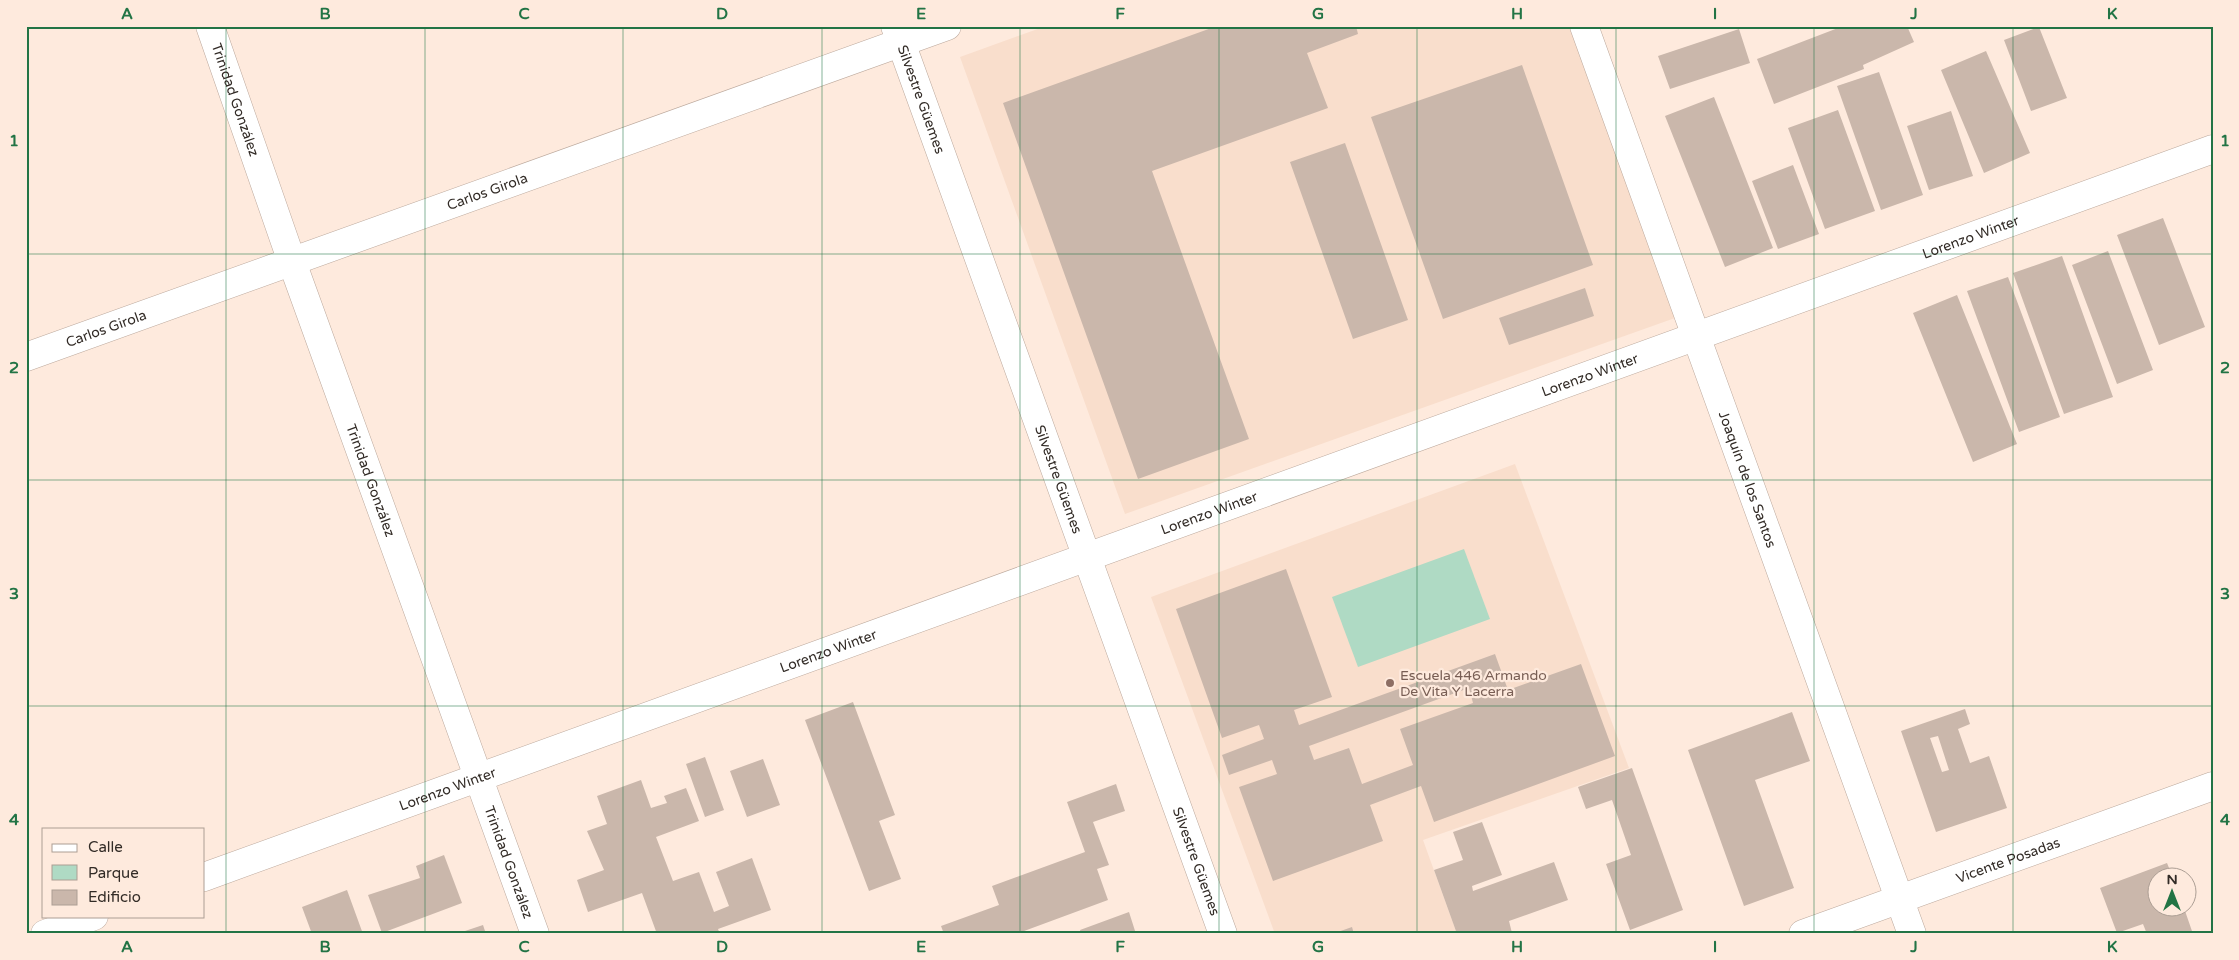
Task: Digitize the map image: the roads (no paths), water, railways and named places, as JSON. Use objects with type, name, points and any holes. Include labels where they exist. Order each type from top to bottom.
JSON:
[{"type":"street","name":"Trinidad González","points":[[210,26],[292,262],[535,934]]},
{"type":"street","name":"Carlos Girola","points":[[26,356],[292,262],[898,35],[947,26]]},
{"type":"street","name":"Joaquín de los Santos","points":[[1584,26],[1912,934]]},
{"type":"street","name":"Silvestre Güemes","points":[[898,35],[1223,934]]},
{"type":"street","name":"Lorenzo Winter","points":[[205,877],[2213,149]]},
{"type":"street","name":"Vicente Posadas","points":[[1803,934],[2213,786]]},
{"type":"street","points":[[45,934],[89,918]]},
{"type":"place","name":"Escuela 446 Armando De Vita Y Lacerra","points":[[1390,683]]}]
